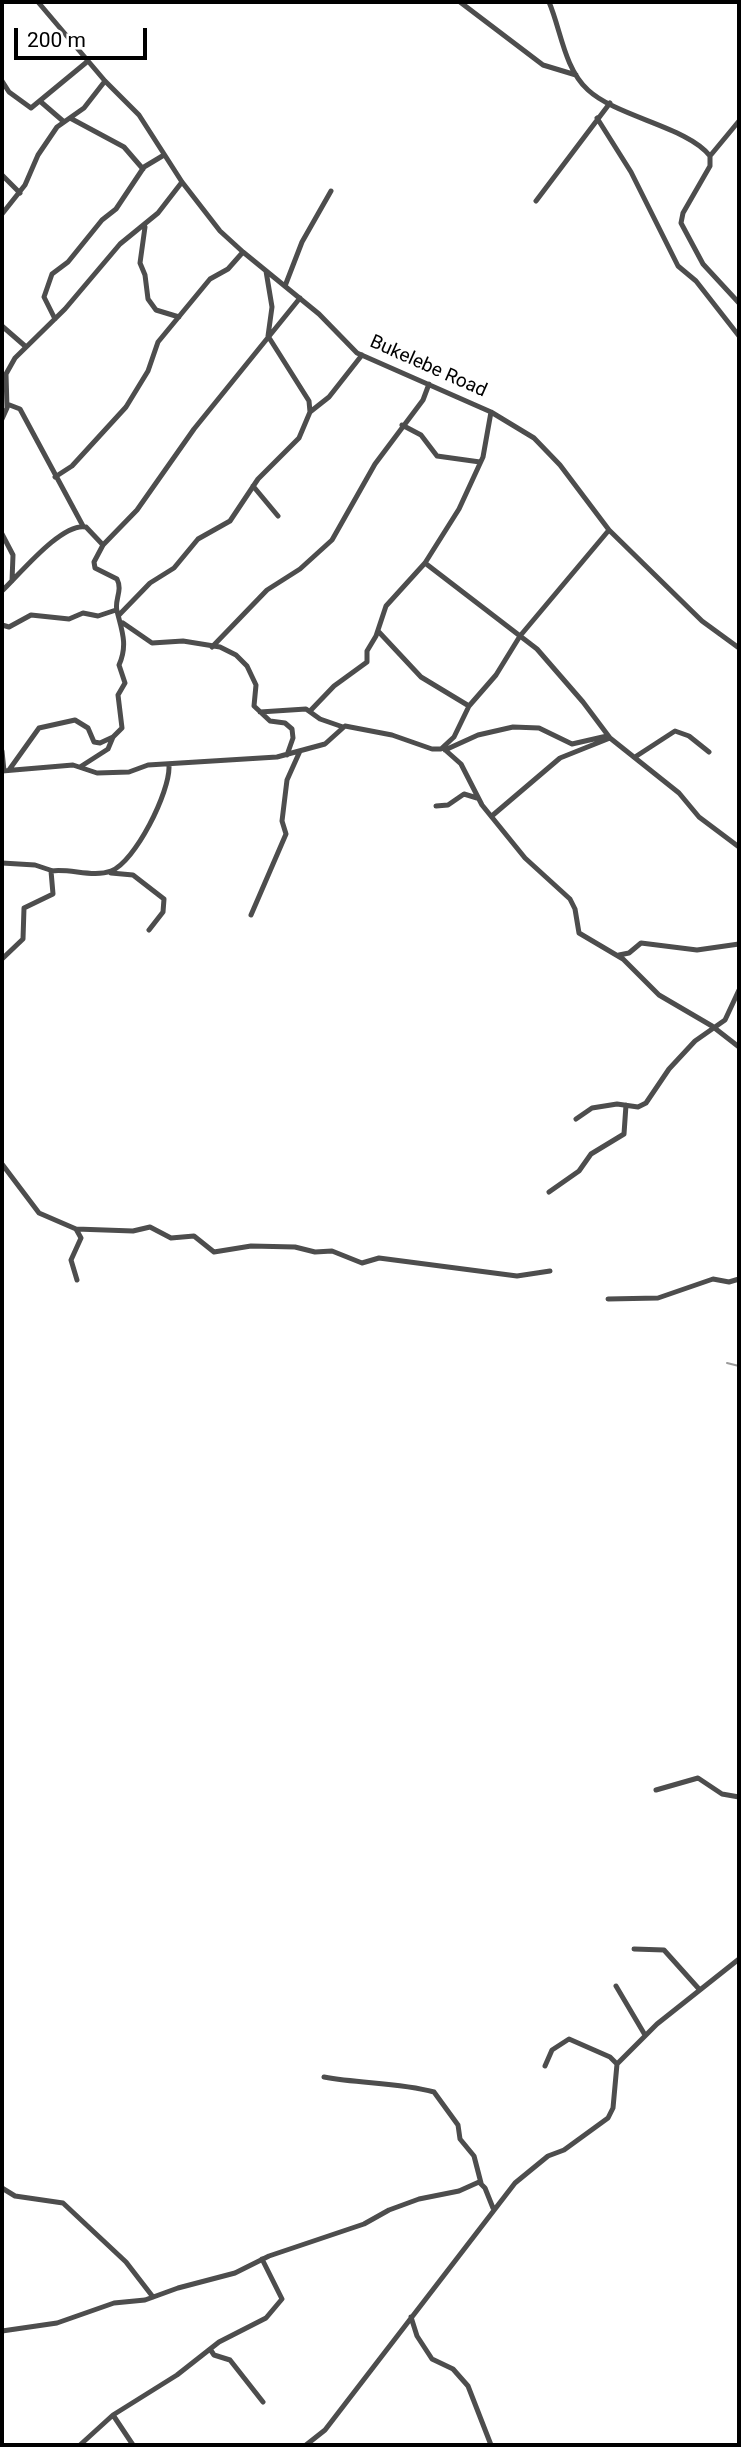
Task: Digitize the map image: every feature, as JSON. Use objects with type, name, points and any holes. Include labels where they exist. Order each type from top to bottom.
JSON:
[{"type":"street","name":"Bukelebe Road","points":[[38,2],[105,81],[139,115],[182,182],[220,231],[243,253],[300,298],[362,355],[491,412],[525,432],[543,447],[609,530],[702,621],[739,648]]},
{"type":"street","points":[[460,2],[542,65],[576,75]]},
{"type":"street","points":[[549,2],[576,75],[587,89],[657,127],[694,140],[710,156]]},
{"type":"street","points":[[3,86],[29,108],[41,102],[88,61]]},
{"type":"street","points":[[2,214],[20,192],[38,155],[63,121],[84,108],[105,81]]},
{"type":"street","points":[[41,102],[63,121]]},
{"type":"street","points":[[536,201],[610,103]]},
{"type":"street","points":[[70,118],[124,146],[143,169]]},
{"type":"street","points":[[597,118],[631,172],[678,266],[696,281],[739,336]]},
{"type":"street","points":[[739,121],[710,156],[710,166],[683,213],[681,223],[705,266],[739,303]]},
{"type":"street","points":[[55,319],[44,297],[50,277],[116,209],[143,169],[164,155]]},
{"type":"street","points":[[2,175],[20,192]]},
{"type":"street","points":[[2,419],[7,404],[7,372],[25,346],[55,319],[120,244],[145,226],[182,182]]},
{"type":"street","points":[[285,286],[302,242],[331,191]]},
{"type":"street","points":[[145,226],[140,263],[145,275],[148,299],[156,310],[179,317]]},
{"type":"street","points":[[55,477],[72,466],[128,405],[133,392],[148,371],[157,344],[210,279],[228,269],[243,253]]},
{"type":"street","points":[[696,281],[705,266]]},
{"type":"street","points":[[266,271],[270,283],[272,311],[268,336],[307,397],[310,412]]},
{"type":"street","points":[[80,767],[110,747],[123,722],[118,695],[125,683],[119,667],[125,652],[123,623],[118,612],[119,581],[94,566],[103,545],[137,510],[194,429],[300,298]]},
{"type":"street","points":[[2,326],[25,346]]},
{"type":"street","points":[[2,625],[9,627],[31,615],[69,619],[83,613],[98,616],[118,612],[150,583],[174,568],[198,539],[230,521],[253,486],[296,442],[310,412],[329,397],[362,355]]},
{"type":"street","points":[[212,647],[267,590],[300,569],[332,540],[368,474],[423,400],[429,384]]},
{"type":"street","points":[[7,404],[22,411],[26,424],[40,442],[46,461],[83,526],[103,545]]},
{"type":"street","points":[[260,712],[310,710],[334,685],[366,663],[386,606],[425,563],[459,509],[480,461],[491,412]]},
{"type":"street","points":[[402,425],[421,435],[437,456],[480,461]]},
{"type":"street","points":[[253,486],[278,516]]},
{"type":"street","points":[[2,591],[50,541],[73,528],[83,526]]},
{"type":"street","points":[[443,749],[457,732],[469,706],[496,675],[520,636],[609,530]]},
{"type":"street","points":[[2,534],[13,555],[12,581]]},
{"type":"street","points":[[425,563],[520,636],[562,676],[608,737],[679,793],[705,822],[739,847]]},
{"type":"street","points":[[123,623],[152,643],[178,640],[222,648],[244,662],[256,685],[253,704],[270,721],[285,723],[292,729],[293,738],[287,755]]},
{"type":"street","points":[[378,631],[421,677],[469,706]]},
{"type":"street","points":[[310,710],[320,719],[343,727],[392,735],[432,749],[443,749],[478,735],[513,727],[539,728],[572,744],[608,737]]},
{"type":"street","points":[[4,771],[34,733],[44,726],[75,720],[88,728],[94,742],[100,743],[113,737]]},
{"type":"street","points":[[4,771],[59,765],[103,773],[129,772],[148,765],[169,766],[287,755],[325,744],[343,727]]},
{"type":"street","points":[[635,757],[675,731],[689,736],[709,751]]},
{"type":"street","points":[[493,816],[560,758],[608,737]]},
{"type":"street","points":[[443,749],[466,771],[479,800],[525,859],[570,899],[576,908],[579,933],[617,955],[636,970],[659,995],[712,1026],[739,1046]]},
{"type":"street","points":[[2,751],[4,771]]},
{"type":"street","points":[[251,915],[286,834],[282,821],[287,780],[300,751]]},
{"type":"street","points":[[108,872],[122,863],[151,826],[169,776],[169,766]]},
{"type":"street","points":[[436,806],[451,804],[464,794],[479,800]]},
{"type":"street","points":[[2,863],[35,865],[54,871],[133,875],[164,899],[163,912],[149,930]]},
{"type":"street","points":[[2,959],[24,937],[24,908],[35,901],[52,896],[50,875],[54,871]]},
{"type":"street","points":[[617,955],[629,953],[641,943],[697,950],[739,944]]},
{"type":"street","points":[[576,1119],[592,1108],[626,1105],[638,1107],[646,1103],[669,1069],[712,1026],[727,1017],[739,990]]},
{"type":"street","points":[[549,1192],[579,1171],[591,1154],[624,1134],[626,1105]]},
{"type":"street","points":[[2,1164],[39,1213],[76,1229],[133,1231],[150,1227],[171,1238],[197,1237],[214,1252],[251,1246],[295,1247],[315,1252],[332,1251],[362,1263],[379,1258],[517,1276],[550,1270]]},
{"type":"street","points":[[76,1229],[81,1238],[71,1260],[77,1280]]},
{"type":"street","points":[[608,1299],[658,1298],[713,1279],[729,1282],[739,1279]]},
{"type":"street","points":[[656,1790],[698,1778],[722,1794],[739,1797]]},
{"type":"street","points":[[634,1949],[664,1950],[699,1989]]},
{"type":"street","points":[[306,2445],[325,2430],[493,2208],[538,2163],[585,2136],[608,2118],[614,2108],[619,2061],[699,1989],[739,1959]]},
{"type":"street","points":[[616,1986],[645,2035]]},
{"type":"street","points":[[545,2066],[552,2050],[569,2039],[619,2061]]},
{"type":"street","points":[[324,2077],[356,2083],[408,2085],[434,2092],[458,2124],[460,2139],[473,2154],[481,2183],[493,2208]]},
{"type":"street","points":[[2,2331],[57,2323],[114,2304],[153,2297],[235,2273],[262,2259],[363,2224],[403,2205],[481,2183]]},
{"type":"street","points":[[2,2188],[15,2196],[63,2203],[126,2262],[153,2297]]},
{"type":"street","points":[[80,2445],[113,2415],[177,2375],[210,2349],[259,2323],[281,2301],[262,2259]]},
{"type":"street","points":[[411,2317],[417,2336],[432,2359],[453,2368],[468,2386],[491,2445]]},
{"type":"street","points":[[210,2349],[214,2356],[230,2360],[263,2402]]},
{"type":"street","points":[[113,2415],[133,2445]]},
{"type":"waterway","points":[[727,1363],[739,1366]]}]
